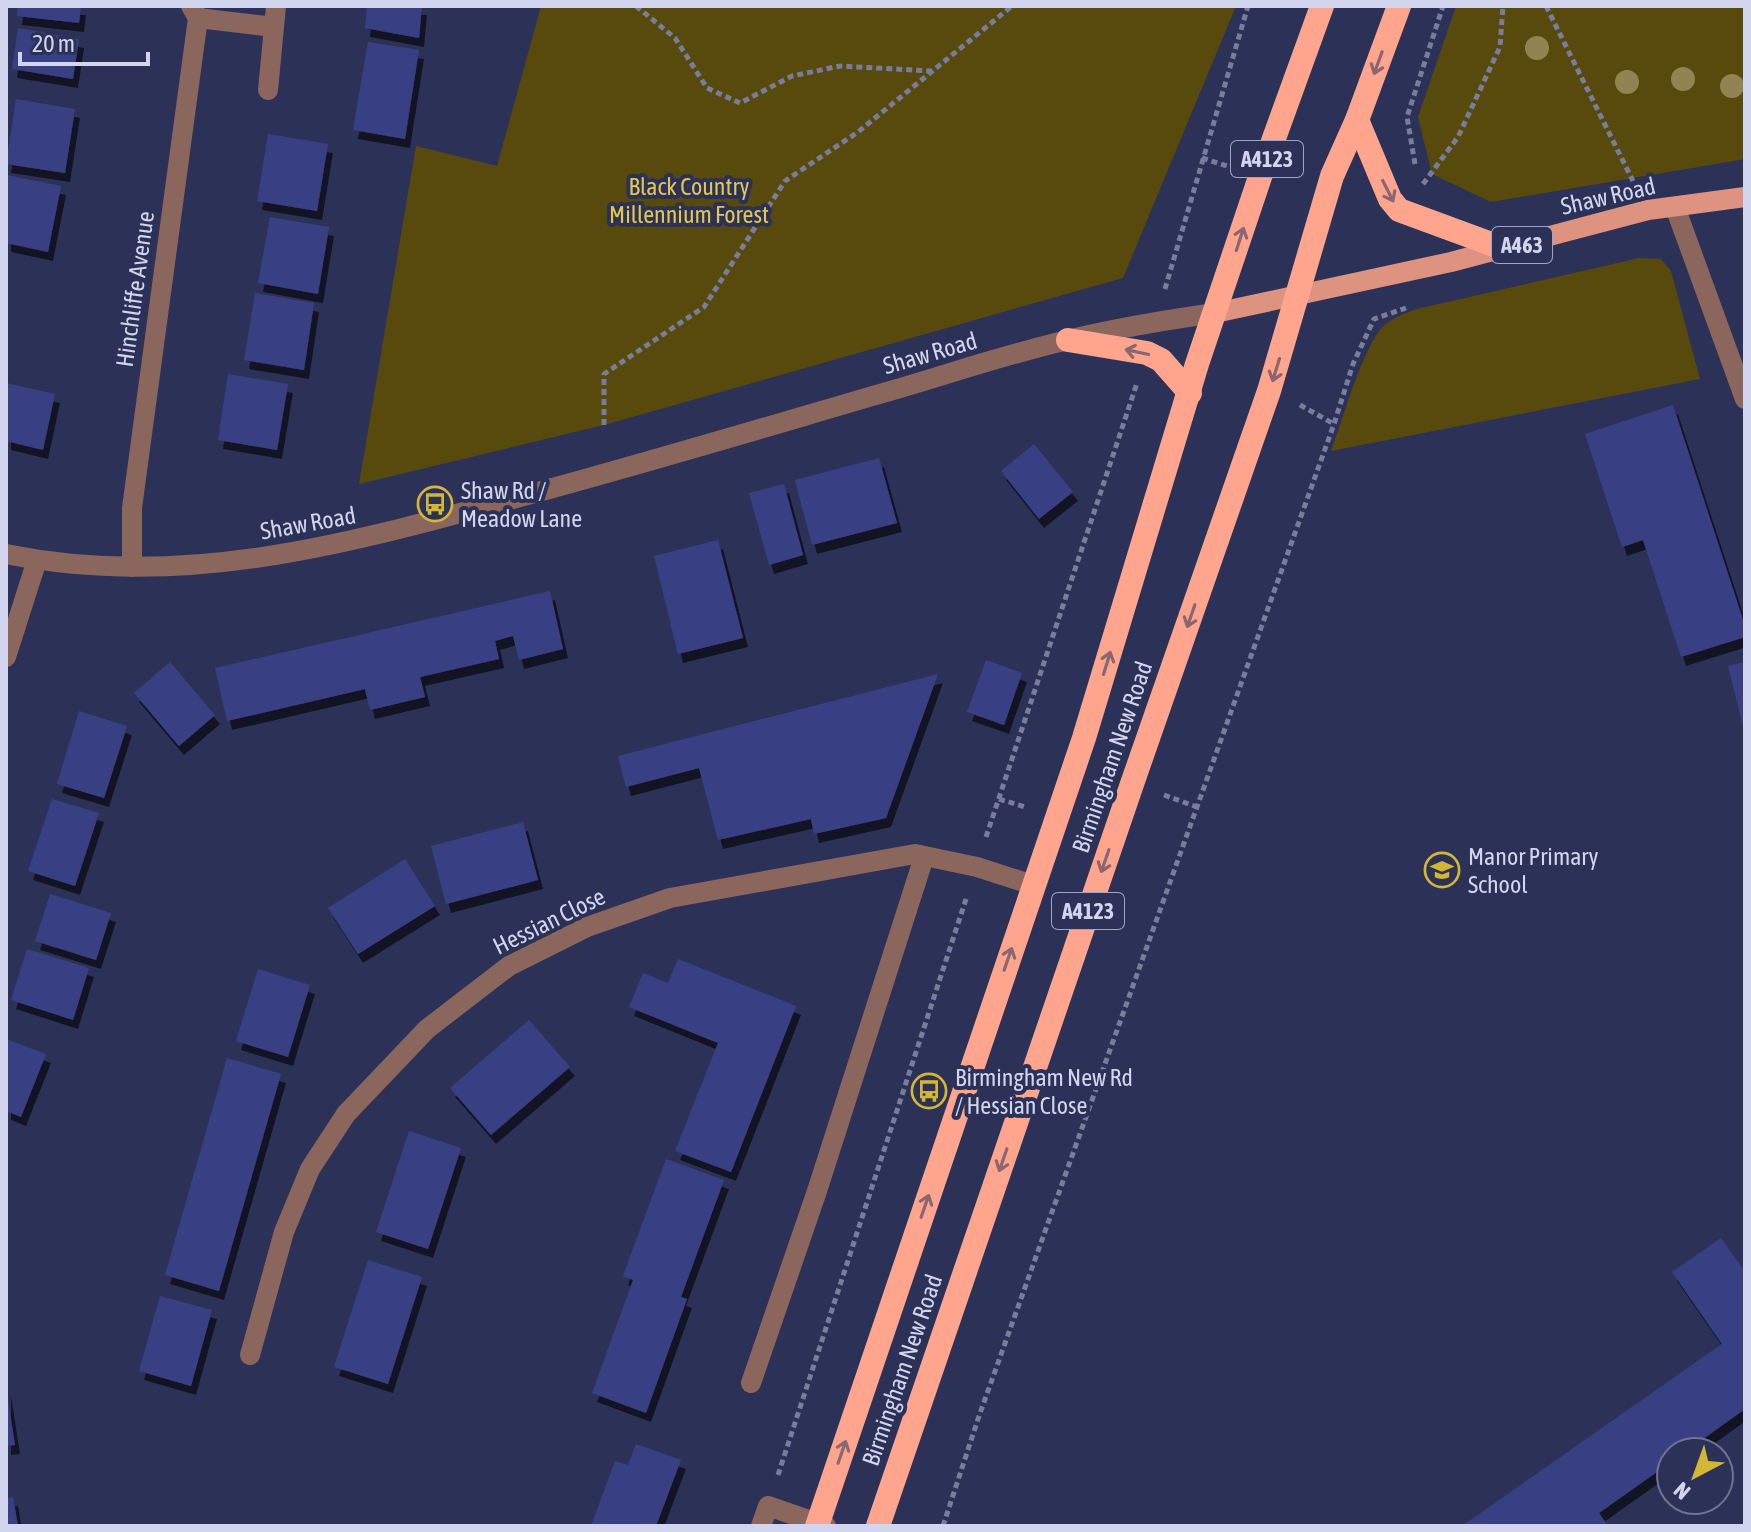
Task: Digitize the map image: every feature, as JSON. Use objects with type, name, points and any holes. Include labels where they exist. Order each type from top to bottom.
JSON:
[{"type":"highway","name":"Birmingham New Road","points":[[820,1525],[1084,738],[1197,364],[1322,6]]},
{"type":"highway","name":"Birmingham New Road","points":[[878,1526],[1269,391],[1332,176],[1357,120],[1399,6]]},
{"type":"highway","points":[[1357,120],[1390,199],[1399,210],[1505,249]]},
{"type":"highway","points":[[1068,340],[1147,353],[1161,360],[1190,393]]},
{"type":"main road","name":"Shaw Road","points":[[1215,313],[1505,249],[1648,210],[1745,197]]},
{"type":"street","points":[[268,90],[276,6]]},
{"type":"street","name":"Hinchliffe Avenue","points":[[132,567],[132,508],[195,12],[274,27]]},
{"type":"street","points":[[1675,207],[1745,399]]},
{"type":"street","name":"Shaw Road","points":[[6,554],[37,560],[132,567],[218,563],[365,539],[600,476],[1068,340],[1215,313]]},
{"type":"street","points":[[6,657],[37,560]]},
{"type":"street","name":"Hessian Close","points":[[250,1355],[284,1232],[310,1169],[346,1114],[427,1029],[509,966],[587,927],[670,898],[915,854],[977,867],[1033,885]]},
{"type":"street","points":[[751,1383],[817,1191],[924,857]]},
{"type":"street","points":[[761,1526],[768,1506],[820,1525]]},
{"type":"path","points":[[636,6],[675,38],[707,88],[740,103],[792,76],[840,66],[932,71]]},
{"type":"path","points":[[604,425],[604,374],[704,307],[785,181],[858,132],[1012,6]]},
{"type":"path","points":[[1156,322],[1248,6]]},
{"type":"path","points":[[1443,6],[1407,117],[1419,189],[1458,137],[1500,47],[1503,6]]},
{"type":"path","points":[[1546,6],[1648,210]]},
{"type":"path","points":[[943,1526],[979,1416],[1353,364],[1374,319],[1412,305],[1403,273]]},
{"type":"path","points":[[768,1506],[1147,353]]},
{"type":"path","points":[[1299,405],[1334,424]]},
{"type":"green space","name":"Black Country Millennium Forest","points":[[541,6],[1236,6],[1123,278],[604,425],[359,484],[416,146],[497,166]]},
{"type":"green space","points":[[1456,6],[1745,6],[1745,159],[1491,202],[1432,174],[1418,117]]},
{"type":"green space","points":[[1639,258],[1661,259],[1671,271],[1700,379],[1331,451],[1365,356],[1379,331],[1391,320],[1417,309]]},
{"type":"building","points":[[18,6],[81,6],[79,23],[17,16]]},
{"type":"building","points":[[367,6],[422,6],[419,38],[365,28]]},
{"type":"building","points":[[18,28],[79,39],[73,79],[12,69]]},
{"type":"building","points":[[368,42],[419,50],[405,139],[353,130]]},
{"type":"building","points":[[16,99],[75,109],[65,173],[6,164]]},
{"type":"building","points":[[268,134],[328,144],[317,211],[257,201]]},
{"type":"building","points":[[6,175],[61,186],[48,252],[6,243]]},
{"type":"building","points":[[270,217],[329,227],[318,294],[258,283]]},
{"type":"building","points":[[255,293],[314,303],[304,370],[244,360]]},
{"type":"building","points":[[228,374],[288,384],[277,450],[218,440]]},
{"type":"building","points":[[6,383],[55,394],[43,450],[6,441]]},
{"type":"building","points":[[1673,405],[1745,626],[1745,637],[1681,657],[1643,540],[1622,547],[1585,434]]},
{"type":"building","points":[[1034,444],[1073,492],[1039,519],[1001,471]]},
{"type":"building","points":[[879,458],[897,523],[812,545],[795,480]]},
{"type":"building","points":[[784,484],[803,555],[769,565],[749,493]]},
{"type":"building","points":[[718,540],[743,638],[678,654],[654,556]]},
{"type":"building","points":[[550,591],[563,649],[519,660],[513,636],[495,641],[499,659],[420,677],[425,697],[370,710],[365,689],[227,721],[215,668]]},
{"type":"building","points":[[986,660],[1022,673],[1004,725],[967,712]]},
{"type":"building","points":[[170,662],[215,715],[179,746],[134,693]]},
{"type":"building","points":[[1745,662],[1745,729],[1744,730],[1728,666]]},
{"type":"building","points":[[938,674],[886,818],[814,834],[811,819],[718,840],[699,768],[626,787],[618,756]]},
{"type":"building","points":[[79,711],[127,726],[104,798],[57,784]]},
{"type":"building","points":[[52,799],[99,813],[75,886],[28,871]]},
{"type":"building","points":[[523,822],[538,880],[446,904],[431,846]]},
{"type":"building","points":[[405,859],[435,906],[358,954],[328,908]]},
{"type":"building","points":[[50,894],[111,913],[96,960],[35,941]]},
{"type":"building","points":[[27,949],[89,968],[73,1020],[11,1000]]},
{"type":"building","points":[[678,959],[796,1006],[731,1172],[675,1151],[718,1043],[629,1007],[643,973],[668,983]]},
{"type":"building","points":[[258,969],[310,985],[288,1057],[236,1041]]},
{"type":"building","points":[[529,1020],[570,1067],[491,1135],[450,1088]]},
{"type":"building","points":[[6,1039],[46,1054],[21,1117],[6,1111]]},
{"type":"building","points":[[227,1058],[281,1074],[219,1291],[165,1275]]},
{"type":"building","points":[[409,1131],[461,1148],[428,1249],[376,1232]]},
{"type":"building","points":[[666,1159],[724,1180],[681,1297],[687,1299],[646,1413],[592,1393],[633,1280],[623,1276]]},
{"type":"building","points":[[1721,1238],[1745,1272],[1745,1409],[1707,1436],[1655,1436],[1655,1473],[1599,1513],[1608,1526],[1462,1526],[1722,1344],[1672,1272]]},
{"type":"building","points":[[368,1260],[422,1277],[388,1384],[334,1367]]},
{"type":"building","points":[[160,1296],[212,1310],[191,1386],[139,1371]]},
{"type":"building","points":[[6,1387],[15,1445],[6,1446]]},
{"type":"building","points":[[636,1444],[681,1460],[656,1526],[591,1526],[615,1461],[628,1465]]},
{"type":"building","points":[[13,1497],[18,1526],[6,1526],[6,1498]]},
{"type":"place","name":"Shaw Rd / Meadow Lane","points":[[435,504]]},
{"type":"place","name":"Manor Primary School","points":[[1442,870]]},
{"type":"place","name":"Birmingham New Rd / Hessian Close","points":[[929,1091]]}]
